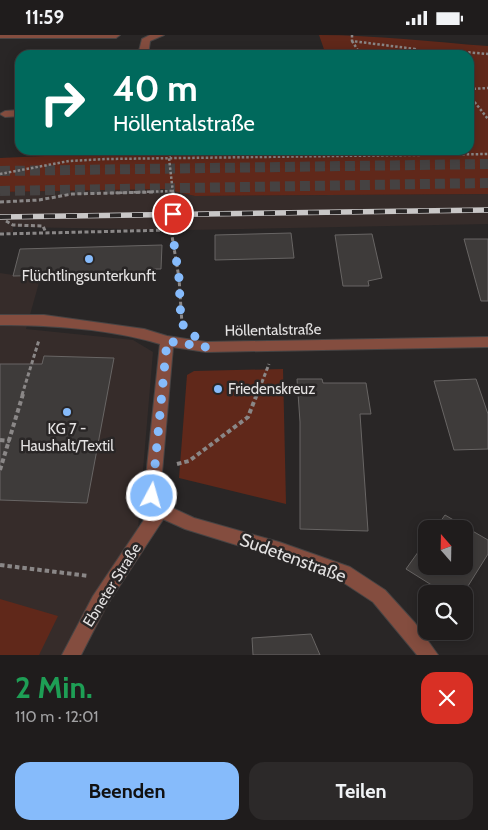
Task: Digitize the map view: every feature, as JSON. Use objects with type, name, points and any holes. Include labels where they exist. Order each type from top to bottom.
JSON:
[{"type":"street","points":[[0,35],[116,35]]},
{"type":"street","points":[[144,50],[146,39],[160,35]]},
{"type":"street","points":[[5,114],[15,113]]},
{"type":"street","name":"Höllentalstraße","points":[[0,320],[44,321],[144,334],[167,341],[206,347],[488,342]]},
{"type":"street","points":[[160,510],[152,496],[167,341]]},
{"type":"street","name":"Ebneter Straße","points":[[71,655],[99,603],[160,510]]},
{"type":"street","name":"Sudetenstraße","points":[[160,510],[190,524],[279,550],[344,573],[379,596],[409,629],[429,655]]},
{"type":"path","points":[[352,35],[352,41],[358,50]]},
{"type":"path","points":[[352,41],[416,50]]},
{"type":"path","points":[[474,53],[488,54]]},
{"type":"path","points":[[474,89],[488,88]]},
{"type":"path","points":[[474,101],[488,119]]},
{"type":"path","points":[[474,154],[488,154]]},
{"type":"path","points":[[170,155],[173,191],[172,230],[179,278],[181,323],[206,347]]},
{"type":"path","points":[[0,174],[69,161],[408,155]]},
{"type":"path","points":[[2,203],[72,194],[173,191]]},
{"type":"path","points":[[6,221],[13,225],[43,226],[46,233]]},
{"type":"path","points":[[0,235],[172,230]]},
{"type":"path","points":[[0,470],[44,321]]},
{"type":"path","points":[[154,471],[189,461],[248,417],[276,347]]},
{"type":"path","points":[[0,440],[10,441]]},
{"type":"path","points":[[0,565],[99,578]]},
{"type":"shaded area","points":[[319,35],[383,37],[488,46],[488,194],[195,196],[164,189],[0,192],[0,158],[67,155],[474,155],[474,50],[324,50]]},
{"type":"shaded area","points":[[165,189],[195,196],[488,194],[488,224],[189,230],[13,227],[13,232],[0,232],[0,192]]},
{"type":"shaded area","points":[[0,273],[40,279],[26,329],[133,340],[153,352],[136,553],[82,655],[0,655]]},
{"type":"shaded area","points":[[283,369],[286,504],[179,478],[187,375],[194,371]]},
{"type":"shaded area","points":[[0,599],[58,616],[39,655],[0,655]]},
{"type":"building","points":[[291,233],[294,258],[215,260],[215,235]]},
{"type":"building","points":[[372,234],[382,278],[368,281],[369,286],[343,286],[335,235]]},
{"type":"building","points":[[464,239],[488,239],[488,301],[481,301]]},
{"type":"building","name":"Flüchtlingsunterkunft","points":[[162,245],[161,269],[152,269],[152,273],[13,276],[20,249]]},
{"type":"building","points":[[44,356],[114,358],[87,503],[0,500],[0,364],[42,364]]},
{"type":"building","points":[[297,379],[322,379],[323,383],[366,383],[371,414],[360,414],[368,531],[300,529],[300,422]]},
{"type":"building","points":[[476,379],[488,414],[488,449],[454,450],[434,381]]},
{"type":"building","points":[[445,515],[454,520],[441,520]]},
{"type":"building","points":[[473,531],[488,540],[488,554],[469,585],[432,585],[406,569],[418,552],[418,575],[473,575]]},
{"type":"building","points":[[311,634],[320,655],[253,655],[252,638]]},
{"type":"tunnel","points":[[0,171],[488,164]]},
{"type":"tunnel","points":[[0,191],[488,183]]},
{"type":"railway","points":[[0,217],[488,210]]},
{"type":"place","name":"Flüchtlingsunterkunft","points":[[89,259]]},
{"type":"place","name":"Friedenskreuz","points":[[218,389]]},
{"type":"place","name":"KG 7 - Haushalt/Textil","points":[[67,412]]},
{"type":"route","points":[[152,496],[167,341],[206,347],[181,323],[179,278],[172,230],[173,214]]}]
